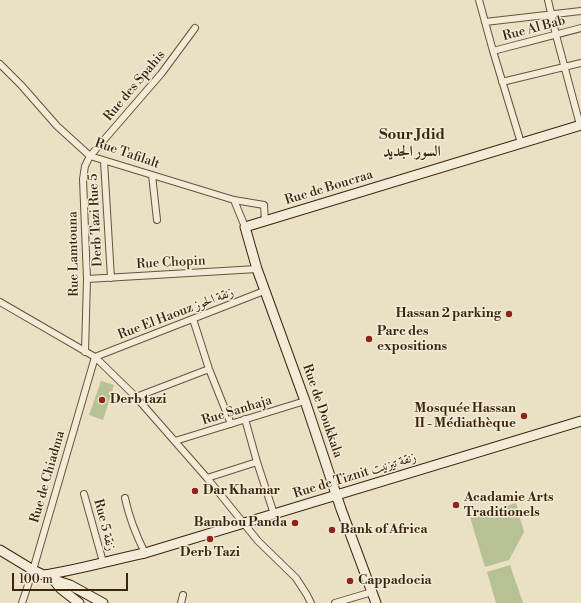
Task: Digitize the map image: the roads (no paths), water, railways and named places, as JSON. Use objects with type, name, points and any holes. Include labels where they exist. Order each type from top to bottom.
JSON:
[{"type":"street","points":[[479,0],[520,143]]},
{"type":"street","points":[[548,0],[564,66],[581,125]]},
{"type":"street","points":[[485,22],[581,11]]},
{"type":"street","name":"Rue des Spahis","points":[[90,156],[161,74],[195,28]]},
{"type":"street","name":"Rue Al Bab","points":[[493,51],[581,28]]},
{"type":"street","points":[[502,82],[581,63]]},
{"type":"street","name":"Rue Tafilalt","points":[[0,64],[58,126],[90,156],[234,200],[264,205],[265,221]]},
{"type":"street","name":"Rue de Boucraa","points":[[245,227],[581,125]]},
{"type":"street","name":"Rue Lamtouna","points":[[85,352],[87,279],[83,179],[85,166],[90,156]]},
{"type":"street","name":"Derb Tazi Rue 5","points":[[104,161],[111,278]]},
{"type":"street","points":[[152,174],[158,220]]},
{"type":"street","points":[[234,200],[245,227]]},
{"type":"street","name":"Rue de Doukkala","points":[[245,227],[264,291],[305,401],[336,495],[376,603]]},
{"type":"street","name":"Rue Chopin","points":[[87,279],[257,269]]},
{"type":"street","name":"Rue El Haouz زنقة الحوز","points":[[95,358],[264,291]]},
{"type":"street","points":[[0,302],[95,358],[136,397],[207,478],[258,541],[296,578],[303,587],[311,603]]},
{"type":"street","points":[[193,319],[231,424]]},
{"type":"street","name":"Rue de Chiadma","points":[[22,603],[95,358]]},
{"type":"street","points":[[136,397],[210,369]]},
{"type":"street","name":"Rue Sanhaja","points":[[175,441],[305,401]]},
{"type":"street","points":[[244,419],[274,514]]},
{"type":"street","name":"Rue de Tiznit زنقة تيزنيت","points":[[44,575],[77,570],[103,562],[145,553],[581,421]]},
{"type":"street","points":[[207,478],[257,462]]},
{"type":"street","name":"Rue 5 زنقة","points":[[84,494],[103,562]]},
{"type":"street","name":"Rue 5 زنقة","points":[[125,498],[136,536],[145,553]]},
{"type":"street","points":[[0,550],[33,570],[54,580],[70,585],[103,603]]},
{"type":"street","points":[[54,580],[60,588],[79,603]]},
{"type":"street","points":[[335,603],[372,592]]},
{"type":"street","points":[[181,603],[183,595]]},
{"type":"place","name":"Hassan 2 parking","points":[[509,314]]},
{"type":"place","name":"Parc des expositions","points":[[369,339]]},
{"type":"place","name":"Derb tazi","points":[[102,400]]},
{"type":"place","name":"Mosquée Hassan II - Médiathèque","points":[[524,416]]},
{"type":"place","name":"Dar Khamar","points":[[195,491]]},
{"type":"place","name":"Acadamie Arts Traditionels","points":[[456,505]]},
{"type":"place","name":"Bambou Panda","points":[[295,523]]},
{"type":"place","name":"Bank of Africa","points":[[332,530]]},
{"type":"place","name":"Derb Tazi","points":[[210,539]]},
{"type":"place","name":"Cappadocia","points":[[350,581]]},
{"type":"district","name":"Sour Jdid السور الجديد","points":[[412,144]]}]
